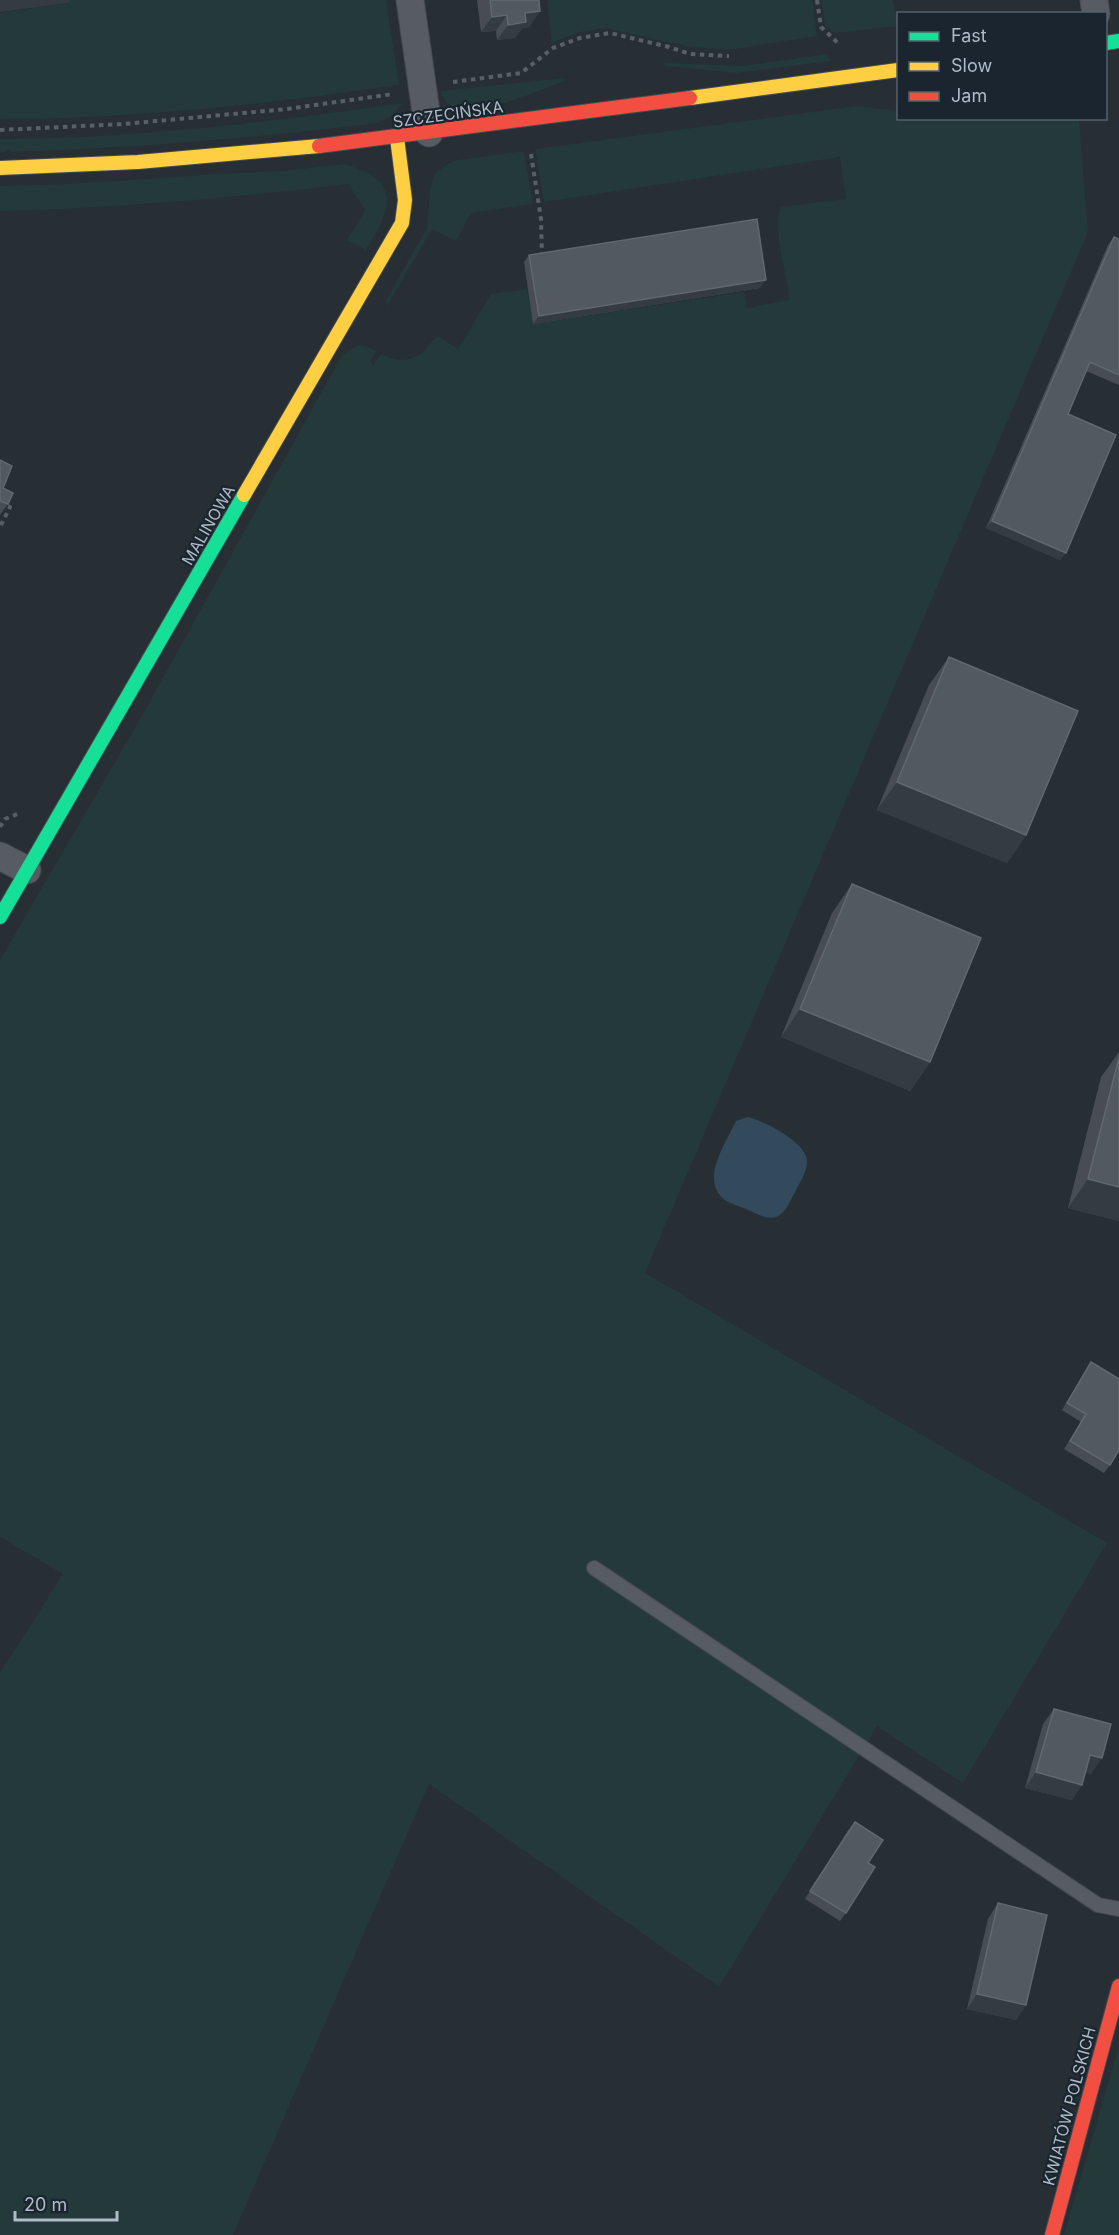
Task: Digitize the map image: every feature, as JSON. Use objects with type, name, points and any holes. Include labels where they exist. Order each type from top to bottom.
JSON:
[{"type":"street","points":[[410,0],[429,133]]},
{"type":"street","name":"SZCZECIŃSKA","points":[[0,168],[69,167],[207,158],[397,138],[897,70]]},
{"type":"street","name":"MALINOWA","points":[[0,917],[402,223],[405,200],[397,138]]},
{"type":"street","points":[[0,856],[27,870]]},
{"type":"street","name":"KWIATÓW POLSKICH","points":[[1052,2235],[1119,1986]]},
{"type":"lane","points":[[594,1569],[1098,1905],[1119,1909]]},
{"type":"path","points":[[817,0],[821,27],[839,44]]},
{"type":"path","points":[[451,82],[520,73],[553,48],[580,38],[610,33],[690,54]]},
{"type":"path","points":[[0,130],[124,124],[287,109],[393,94]]},
{"type":"path","points":[[530,144],[541,219],[543,260]]},
{"type":"path","points":[[0,502],[10,507],[0,526]]},
{"type":"green space","points":[[69,0],[386,0],[399,85],[200,109],[100,116],[0,119],[0,13],[69,3]]},
{"type":"green space","points":[[547,0],[812,0],[817,36],[729,50],[685,46],[606,28],[580,32],[552,43]]},
{"type":"green space","points":[[821,0],[893,0],[897,26],[835,33],[825,26]]},
{"type":"green space","points":[[827,54],[831,61],[737,73],[665,66],[665,63],[742,66]]},
{"type":"green space","points":[[564,78],[564,81],[518,99],[478,109],[460,109],[448,103],[441,91]]},
{"type":"green space","points":[[403,103],[390,117],[378,123],[195,142],[11,152],[10,149],[0,152],[0,139],[152,133],[303,117]]},
{"type":"green space","points":[[857,106],[897,111],[897,120],[1079,120],[1088,232],[645,1273],[1107,1543],[963,1783],[877,1726],[719,1987],[429,1784],[233,2235],[0,2235],[0,1673],[63,1574],[0,1537],[0,960],[144,712],[341,357],[358,346],[366,346],[376,351],[370,361],[373,365],[381,354],[397,359],[414,358],[438,336],[458,349],[491,294],[527,289],[533,324],[744,292],[747,308],[789,300],[779,240],[778,217],[781,207],[846,199],[840,157],[544,202],[535,149]]},
{"type":"green space","points":[[524,151],[533,204],[471,213],[457,239],[454,240],[432,229],[387,307],[386,300],[427,228],[430,190],[435,173],[449,163],[458,160]]},
{"type":"green space","points":[[344,164],[376,179],[384,188],[387,198],[382,221],[366,250],[347,240],[365,210],[348,184],[174,202],[0,211],[0,186],[283,171]]},
{"type":"green space","points":[[1119,2045],[1119,2235],[1064,2235]]},
{"type":"water","points":[[748,1117],[764,1123],[793,1140],[805,1155],[807,1162],[802,1178],[787,1206],[776,1217],[761,1216],[725,1200],[718,1192],[714,1182],[717,1161],[736,1121]]},
{"type":"building","points":[[490,0],[539,0],[540,11],[525,13],[526,22],[508,25],[507,15],[492,17]]},
{"type":"building","points":[[757,219],[766,280],[539,316],[529,255]]},
{"type":"building","points":[[1114,237],[1119,239],[1119,375],[1090,362],[1068,414],[1116,435],[1066,553],[992,521]]},
{"type":"building","points":[[0,460],[12,466],[3,488],[13,493],[8,504],[0,501]]},
{"type":"building","points":[[949,657],[1078,711],[1026,835],[897,782]]},
{"type":"building","points":[[852,884],[981,938],[930,1062],[800,1009]]},
{"type":"building","points":[[1119,1058],[1119,1187],[1088,1179]]},
{"type":"building","points":[[1091,1362],[1119,1379],[1119,1450],[1110,1465],[1070,1441],[1086,1414],[1067,1403]]},
{"type":"building","points":[[1054,1709],[1111,1724],[1102,1758],[1090,1755],[1082,1785],[1036,1772]]},
{"type":"building","points":[[855,1822],[883,1840],[868,1863],[875,1867],[846,1913],[810,1891]]},
{"type":"building","points":[[998,1903],[1047,1915],[1026,2005],[977,1994]]},
{"type":"traffic: fast","points":[[1107,43],[1119,41]]},
{"type":"traffic: fast","points":[[0,917],[244,495]]},
{"type":"traffic: slow","points":[[690,98],[897,70]]},
{"type":"traffic: slow","points":[[244,495],[402,223],[405,200],[397,138]]},
{"type":"traffic: slow","points":[[0,168],[138,162],[319,146]]},
{"type":"traffic: jam","points":[[319,146],[690,98]]},
{"type":"traffic: jam","points":[[1052,2235],[1119,1986]]}]
